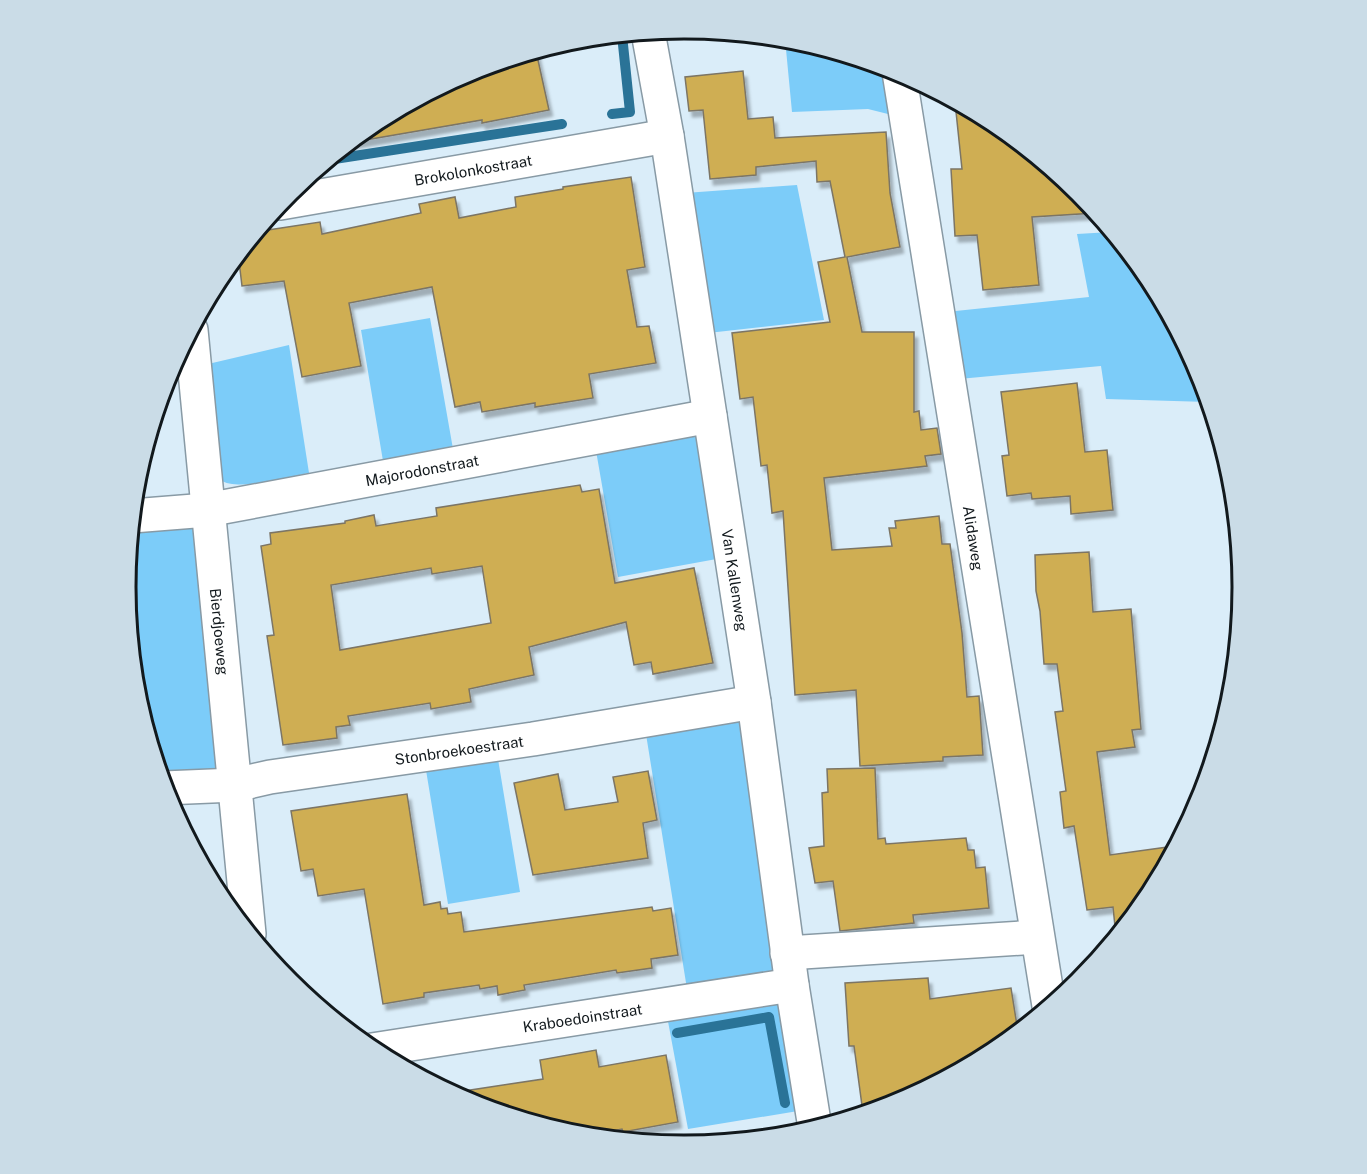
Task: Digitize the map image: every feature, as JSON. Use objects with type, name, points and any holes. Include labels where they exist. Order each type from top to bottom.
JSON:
[{"type":"street","name":"Van Kallenweg","points":[[649,40],[667,136],[754,702],[787,953],[813,1119]]},
{"type":"street","name":"Alidaweg","points":[[901,85],[1047,997]]},
{"type":"street","name":"Brokolonkostraat","points":[[296,200],[667,136]]},
{"type":"street","name":"Bierdjoeweg","points":[[192,344],[248,919]]},
{"type":"street","name":"Majorodonstraat","points":[[140,515],[207,510],[710,416]]},
{"type":"street","name":"Stonbroekoestraat","points":[[174,788],[235,785],[270,777],[522,741],[754,702]]},
{"type":"street","points":[[787,953],[1037,937]]},
{"type":"street","name":"Kraboedoinstraat","points":[[387,1048],[792,985]]},
{"type":"shaded area","points":[[786,49],[860,68],[893,81],[892,115],[868,109],[792,112]]},
{"type":"shaded area","points":[[797,185],[824,320],[708,333],[685,193]]},
{"type":"shaded area","points":[[1101,233],[1118,253],[1158,313],[1190,377],[1199,402],[1106,399],[1101,366],[959,379],[946,312],[1089,297],[1077,234]]},
{"type":"shaded area","points":[[430,318],[453,449],[383,461],[361,330]]},
{"type":"shaded area","points":[[289,345],[309,473],[239,485],[220,480],[208,364]]},
{"type":"shaded area","points":[[691,432],[701,441],[722,558],[618,577],[595,445]]},
{"type":"shaded area","points":[[140,512],[192,514],[220,768],[212,774],[170,777],[154,729],[140,659],[137,623],[137,551]]},
{"type":"shaded area","points":[[733,717],[743,725],[778,966],[771,973],[687,989],[645,728]]},
{"type":"shaded area","points":[[497,753],[520,892],[448,904],[425,764]]},
{"type":"shaded area","points":[[776,1003],[784,1012],[804,1110],[688,1129],[667,1016]]},
{"type":"building","points":[[538,59],[549,110],[482,123],[482,120],[367,140],[410,112],[441,96],[507,68]]},
{"type":"building","points":[[743,71],[748,119],[773,117],[775,138],[886,132],[890,193],[900,247],[847,257],[862,332],[914,332],[914,412],[919,411],[921,430],[937,428],[941,454],[925,456],[927,466],[824,478],[832,550],[892,546],[889,528],[896,528],[895,521],[939,516],[942,544],[950,544],[962,633],[967,697],[979,696],[983,755],[943,757],[943,761],[860,766],[856,690],[795,695],[783,511],[772,513],[767,465],[761,466],[753,397],[740,399],[732,333],[830,322],[818,262],[845,257],[830,181],[817,182],[816,161],[756,167],[756,175],[710,179],[703,110],[689,111],[685,77]]},
{"type":"building","points":[[956,111],[1017,152],[1045,175],[1084,214],[1032,217],[1039,285],[983,290],[977,235],[955,236],[951,169],[962,169]]},
{"type":"building","points":[[631,177],[645,267],[627,270],[637,327],[649,326],[656,363],[589,374],[593,398],[535,407],[535,403],[482,412],[480,402],[455,407],[432,287],[349,303],[361,366],[302,377],[284,281],[242,286],[240,266],[268,230],[320,222],[322,234],[421,213],[419,204],[455,197],[459,218],[516,207],[515,197],[563,189],[563,187]]},
{"type":"building","points":[[1077,383],[1085,452],[1107,450],[1113,510],[1071,514],[1070,496],[1032,499],[1031,493],[1007,496],[1002,456],[1009,455],[1001,392]]},
{"type":"building","points":[[580,485],[582,492],[599,489],[615,583],[694,568],[713,663],[653,674],[651,662],[634,665],[626,622],[529,647],[534,675],[469,689],[471,702],[431,709],[430,703],[348,716],[350,725],[336,727],[337,738],[283,745],[267,636],[274,635],[261,546],[271,544],[270,533],[345,523],[345,521],[374,515],[376,526],[437,516],[436,508]],"holes":[[[482,566],[491,623],[340,650],[331,585],[431,568],[432,574]]]},
{"type":"building","points":[[1089,552],[1093,612],[1131,609],[1141,729],[1132,730],[1135,747],[1097,752],[1110,855],[1165,847],[1115,925],[1113,907],[1087,910],[1074,826],[1064,828],[1060,792],[1066,791],[1055,712],[1063,711],[1057,664],[1044,664],[1036,591],[1035,555]]},
{"type":"building","points":[[875,768],[878,839],[885,838],[886,844],[966,838],[968,850],[974,850],[976,868],[985,867],[989,908],[913,915],[914,923],[840,931],[833,881],[815,883],[809,848],[824,846],[822,793],[828,792],[827,769]]},
{"type":"building","points":[[648,771],[657,820],[643,823],[648,858],[533,875],[514,783],[558,774],[565,810],[618,802],[613,777]]},
{"type":"building","points":[[407,794],[424,905],[440,902],[441,909],[447,908],[448,914],[461,912],[464,932],[652,907],[653,911],[671,908],[678,955],[651,959],[652,968],[617,973],[616,970],[524,985],[525,990],[498,995],[497,986],[480,989],[479,985],[424,993],[424,997],[383,1004],[364,889],[318,896],[313,869],[301,871],[291,811]]},
{"type":"building","points":[[928,978],[930,999],[1011,988],[1016,1022],[957,1062],[862,1105],[854,1046],[849,1046],[845,983]]},
{"type":"building","points":[[596,1050],[599,1067],[666,1055],[678,1122],[626,1132],[622,1129],[612,1130],[542,1116],[507,1106],[468,1090],[543,1079],[540,1060]]},
{"type":"waterway","points":[[612,114],[630,112],[623,43]]},
{"type":"waterway","points":[[343,158],[562,124]]},
{"type":"waterway","points":[[677,1033],[769,1017],[785,1103]]}]
